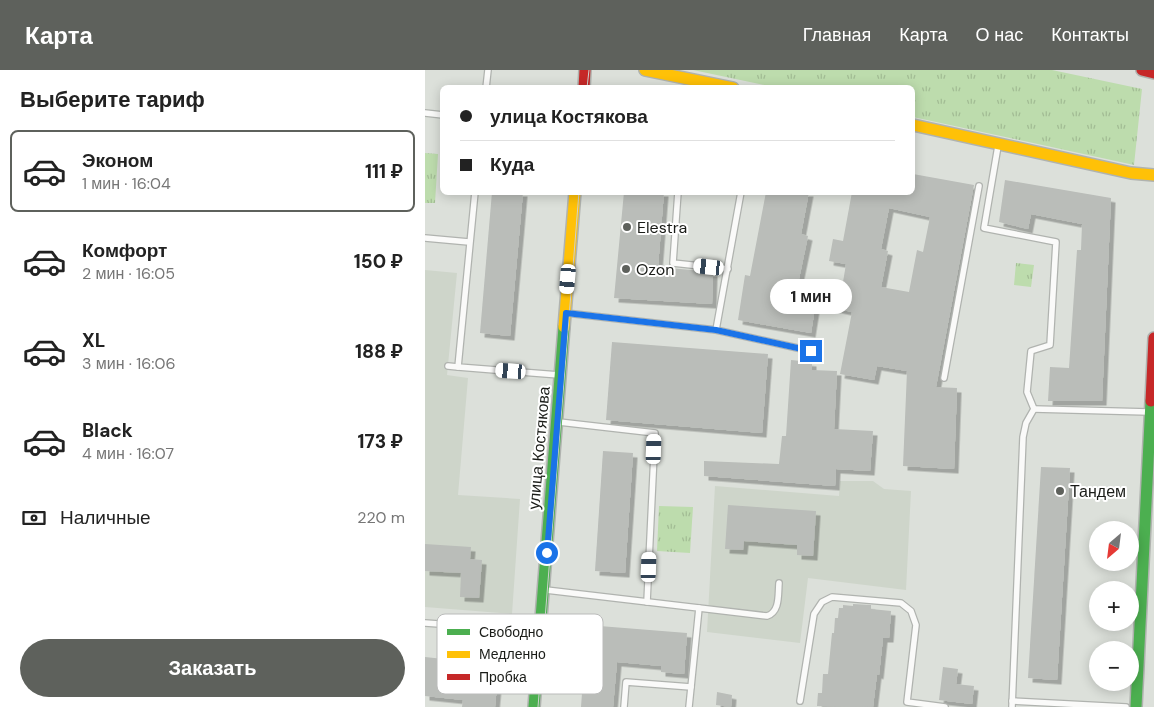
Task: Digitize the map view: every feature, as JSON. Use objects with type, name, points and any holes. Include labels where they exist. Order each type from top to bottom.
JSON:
[{"type":"street","points":[[583,85],[585,70]]},
{"type":"street","points":[[645,70],[718,85]]},
{"type":"street","points":[[1142,70],[1154,73]]},
{"type":"street","points":[[915,126],[1131,173],[1154,175]]},
{"type":"street","name":"улица Костякова","points":[[541,614],[575,195]]},
{"type":"street","points":[[1136,707],[1152,448],[1151,412],[1154,338]]},
{"type":"street","name":"улица Костякова","points":[[534,707],[535,694]]},
{"type":"lane","points":[[486,85],[488,70]]},
{"type":"lane","points":[[425,113],[440,115]]},
{"type":"lane","points":[[998,144],[984,228],[1056,242],[1050,346],[1031,351],[1027,392],[1034,409]]},
{"type":"lane","points":[[945,378],[979,186]]},
{"type":"lane","points":[[458,367],[475,195]]},
{"type":"lane","points":[[678,195],[673,263],[728,269]]},
{"type":"lane","points":[[716,330],[740,195]]},
{"type":"lane","points":[[425,238],[469,242]]},
{"type":"lane","points":[[566,313],[716,330],[811,351]]},
{"type":"lane","points":[[448,366],[561,375]]},
{"type":"lane","points":[[1034,409],[1151,412]]},
{"type":"lane","points":[[1034,409],[1026,423],[1023,437],[1012,704],[1126,707]]},
{"type":"lane","points":[[557,422],[655,433],[647,602]]},
{"type":"lane","points":[[543,590],[767,616],[775,611],[779,583]]},
{"type":"lane","points":[[800,700],[814,614],[822,602],[832,597],[901,603],[911,611],[916,625],[907,702],[945,707]]},
{"type":"lane","points":[[689,707],[699,608]]},
{"type":"lane","points":[[624,707],[627,682],[691,686]]},
{"type":"shaded area","points":[[425,270],[457,273],[447,375],[468,378],[458,495],[520,499],[512,614],[425,607]]},
{"type":"shaded area","points":[[840,481],[873,481],[884,489],[911,491],[906,590],[808,578],[800,643],[707,632],[715,486],[839,496]]},
{"type":"green space","points":[[693,70],[1052,70],[1142,89],[1134,165],[915,117],[915,85],[764,85]]},
{"type":"green space","points":[[425,153],[438,154],[435,203],[425,203]]},
{"type":"green space","points":[[1016,263],[1034,265],[1031,287],[1014,285]]},
{"type":"green space","points":[[659,506],[693,507],[690,553],[657,551]]},
{"type":"building","points":[[915,174],[974,185],[936,387],[957,388],[954,469],[903,466],[907,371],[877,366],[874,380],[840,374],[852,312],[820,305],[819,309],[815,308],[811,333],[738,320],[745,275],[750,276],[765,195],[808,195],[801,234],[808,236],[799,279],[842,288],[846,264],[829,261],[833,239],[843,241],[851,195],[915,195]],"holes":[[[889,208],[930,217],[923,252],[917,250],[909,292],[881,287],[888,251],[881,249]]]},
{"type":"building","points":[[1005,180],[1111,198],[1102,401],[1048,401],[1050,367],[1069,368],[1077,250],[1081,250],[1082,224],[1031,214],[1028,229],[999,222]]},
{"type":"building","points":[[492,195],[523,195],[510,336],[480,333]]},
{"type":"building","points":[[624,195],[664,195],[658,267],[713,272],[712,304],[614,298]]},
{"type":"building","points":[[612,342],[768,354],[762,433],[606,420]]},
{"type":"building","points":[[791,360],[812,362],[812,370],[837,371],[834,429],[873,431],[870,471],[836,469],[835,486],[704,476],[704,461],[779,464],[782,436],[786,436]]},
{"type":"building","points":[[603,451],[633,453],[625,573],[595,571]]},
{"type":"building","points":[[1041,467],[1070,468],[1057,680],[1028,678]]},
{"type":"building","points":[[728,505],[816,511],[813,556],[797,555],[797,545],[744,541],[743,550],[725,549]]},
{"type":"building","points":[[425,544],[471,547],[470,559],[482,560],[479,598],[460,597],[461,573],[425,571]]},
{"type":"building","points":[[853,604],[871,605],[871,609],[891,611],[889,638],[883,638],[873,707],[817,706],[818,693],[822,693],[823,674],[828,674],[835,618],[838,618],[839,608],[843,608],[843,605],[853,606]]},
{"type":"building","points":[[603,626],[687,633],[684,674],[661,672],[661,666],[617,662],[613,707],[581,707],[582,694],[603,694]]},
{"type":"building","points":[[425,657],[437,658],[437,694],[496,694],[495,707],[462,707],[463,700],[425,696]]},
{"type":"building","points":[[943,667],[958,669],[956,684],[974,686],[972,704],[939,700]]},
{"type":"building","points":[[717,692],[732,695],[731,707],[716,705]]},
{"type":"tram line","points":[[587,85],[589,70]]},
{"type":"tram line","points":[[545,614],[579,195]]},
{"type":"tram line","points":[[538,707],[539,694]]},
{"type":"traffic: fast","points":[[541,614],[564,327]]},
{"type":"traffic: fast","points":[[1136,707],[1151,401]]},
{"type":"traffic: fast","points":[[534,707],[535,694]]},
{"type":"traffic: slow","points":[[645,70],[718,85]]},
{"type":"traffic: slow","points":[[915,125],[1131,173],[1154,175]]},
{"type":"traffic: slow","points":[[564,327],[575,195]]},
{"type":"traffic: jam","points":[[584,85],[585,70]]},
{"type":"traffic: jam","points":[[1142,70],[1154,73]]},
{"type":"traffic: jam","points":[[1151,401],[1154,338]]},
{"type":"place","name":"Elestra","points":[[627,227]]},
{"type":"place","name":"Ozon","points":[[626,269]]},
{"type":"place","name":"Тандем","points":[[1060,491]]},
{"type":"route","points":[[547,553],[566,313],[716,330],[811,351]]}]
